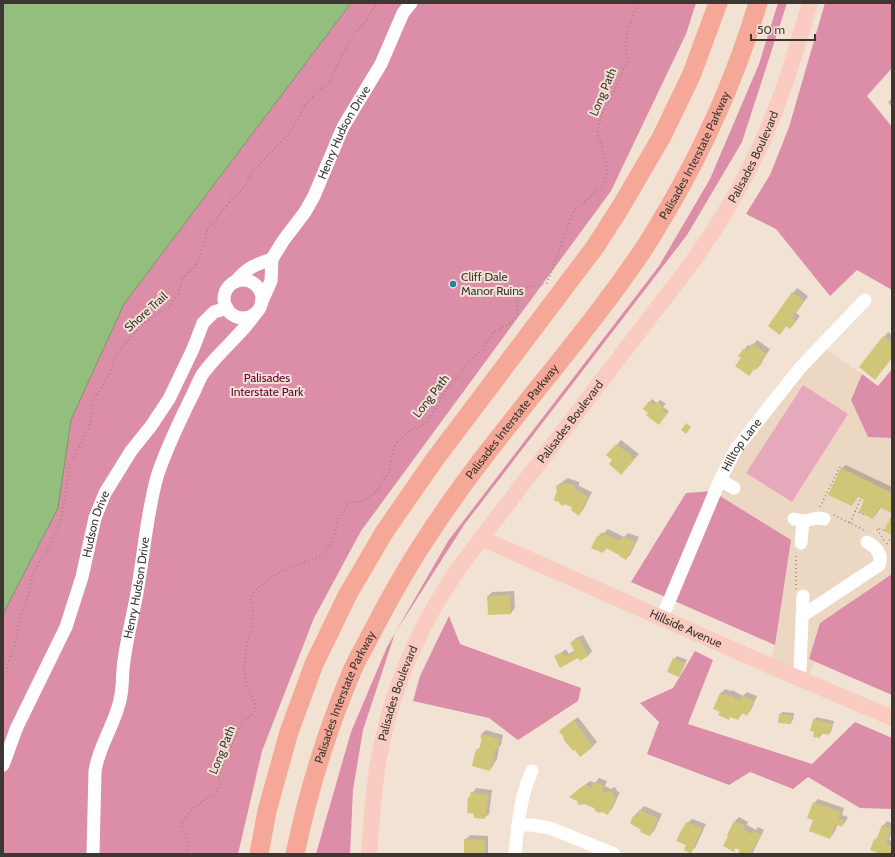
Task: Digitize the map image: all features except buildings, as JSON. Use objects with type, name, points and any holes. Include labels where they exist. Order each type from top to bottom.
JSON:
[{"type":"highway","points":[[259,854],[266,811],[289,732],[314,664],[348,594],[385,531],[435,459],[596,247],[661,138],[687,83],[718,3]]},
{"type":"highway","name":"Palisades Interstate Parkway","points":[[295,854],[302,820],[326,738],[352,670],[386,605],[428,534],[459,490],[598,313],[646,246],[678,192],[706,140],[731,82],[758,3]]},
{"type":"main road","name":"Palisades Boulevard","points":[[369,854],[378,762],[389,713],[397,686],[413,648],[432,610],[455,574],[481,538],[684,273],[717,226],[748,171],[767,132],[788,74],[810,3]]},
{"type":"main road","name":"Hillside Avenue","points":[[481,538],[797,678],[892,718]]},
{"type":"street","name":"Henry Hudson Drive","points":[[93,854],[95,771],[97,759],[101,746],[118,710],[128,632],[135,604],[147,525],[157,478],[165,455],[176,427],[197,384],[216,358],[234,340],[261,305],[271,281],[272,259],[283,241],[305,212],[314,196],[343,127],[381,64],[410,3]]},
{"type":"street","points":[[235,282],[245,271],[253,266],[272,259]]},
{"type":"street","points":[[234,340],[236,332],[230,312],[225,302],[227,290],[230,285],[242,280],[254,284],[259,288],[262,294],[262,301]]},
{"type":"street","name":"Hilltop Lane","points":[[662,618],[720,480],[736,449],[800,368],[865,300]]},
{"type":"street","name":"Hudson Drive","points":[[3,766],[17,727],[66,627],[82,577],[95,518],[105,493],[131,451],[151,426],[169,399],[193,349],[203,323],[214,312],[230,312]]},
{"type":"street","points":[[230,312],[245,318],[256,313]]},
{"type":"street","points":[[720,480],[734,488]]},
{"type":"street","points":[[798,547],[798,520],[809,521],[825,514]]},
{"type":"street","points":[[802,616],[879,565],[879,553],[874,546],[872,537]]},
{"type":"street","points":[[797,678],[800,670],[802,616],[799,593]]},
{"type":"street","points":[[515,854],[522,798],[526,784],[532,772]]},
{"type":"street","points":[[518,825],[532,825],[550,828],[614,854]]},
{"type":"path","name":"Shore Trail","points":[[3,675],[7,671],[9,659],[13,652],[20,617],[29,595],[32,575],[54,538],[62,517],[70,465],[88,429],[91,420],[92,402],[109,375],[116,355],[139,327],[153,316],[168,308],[178,295],[183,278],[194,268],[199,259],[208,228],[244,188],[253,171],[289,133],[299,118],[303,107],[318,91],[328,84],[350,40],[366,21],[377,3]]},
{"type":"path","name":"Long Path","points":[[186,854],[188,843],[182,830],[182,822],[195,807],[216,793],[220,785],[219,775],[242,722],[252,715],[256,709],[255,702],[247,687],[244,670],[247,644],[252,629],[253,614],[250,598],[260,586],[276,575],[294,566],[324,555],[335,535],[338,517],[349,503],[362,501],[375,492],[388,474],[395,444],[408,432],[424,424],[434,411],[451,383],[457,378],[466,364],[482,350],[493,332],[508,325],[517,315],[518,297],[521,289],[530,286],[539,286],[547,282],[574,210],[601,188],[607,176],[606,161],[597,131],[602,112],[615,89],[628,58],[625,51],[625,42],[638,3]]},
{"type":"path","points":[[841,465],[819,509],[825,514],[850,523],[885,546]]},
{"type":"path","points":[[850,523],[861,498]]},
{"type":"path","points":[[855,511],[866,515]]},
{"type":"path","points":[[884,530],[877,529],[884,541],[885,546]]},
{"type":"path","points":[[885,546],[892,536]]},
{"type":"path","points":[[798,547],[799,593]]},
{"type":"shaded area","points":[[3,3],[351,3],[124,304],[71,420],[58,508],[4,612],[3,621]]},
{"type":"shaded area","points":[[821,346],[862,374],[851,400],[868,437],[892,438],[892,574],[820,623],[809,659],[815,662],[806,682],[769,666],[775,645],[715,493],[720,480]]},
{"type":"shaded area","points":[[803,385],[848,414],[792,502],[746,473]]},
{"type":"green space","name":"Palisades Interstate Park","points":[[351,3],[696,3],[686,34],[611,191],[361,531],[314,618],[262,751],[238,854],[3,854],[4,612],[58,508],[71,420],[124,304]]},
{"type":"green space","points":[[778,3],[787,3],[742,142],[687,235],[464,525],[396,632],[448,541],[659,266],[710,179],[759,64]]},
{"type":"green space","points":[[825,3],[892,3],[892,68],[867,96],[892,127],[892,290],[857,270],[830,296],[776,229],[746,214],[770,175],[789,127]]},
{"type":"green space","points":[[892,369],[892,438],[868,437],[851,400],[862,374],[878,386]]},
{"type":"green space","points":[[712,491],[791,540],[775,645],[631,582],[686,493]]},
{"type":"green space","points":[[892,574],[892,695],[809,659],[820,623]]},
{"type":"green space","points":[[449,616],[460,644],[581,688],[578,701],[518,740],[489,718],[413,701],[420,676]]},
{"type":"green space","points":[[395,633],[363,730],[353,790],[350,854],[316,854],[351,732],[387,647]]},
{"type":"green space","points":[[695,651],[713,660],[688,724],[812,764],[855,722],[892,738],[892,809],[860,808],[808,777],[793,789],[750,772],[729,785],[647,754],[659,722],[640,703],[673,688]]},
{"type":"place","name":"Cliff Dale Manor Ruins","points":[[453,284]]}]
